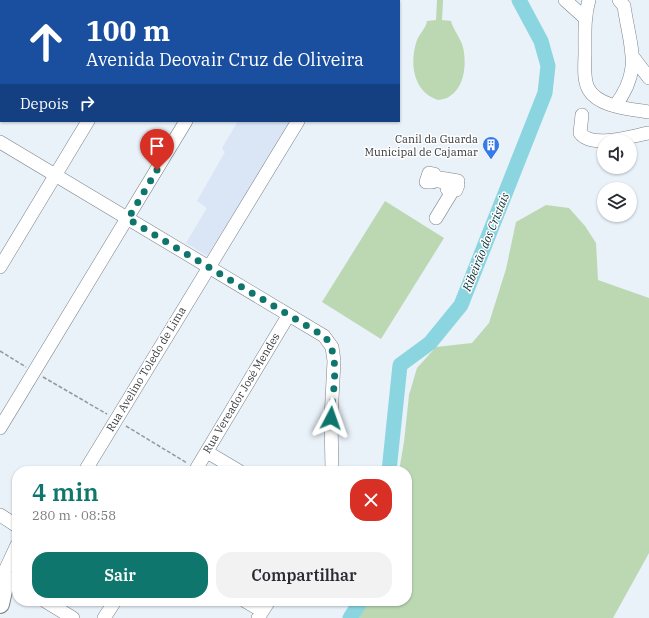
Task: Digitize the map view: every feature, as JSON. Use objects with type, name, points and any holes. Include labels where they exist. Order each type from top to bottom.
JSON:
[{"type":"highway","points":[[0,604],[7,577]]},
{"type":"highway","points":[[0,608],[12,598]]},
{"type":"street","points":[[565,0],[585,18]]},
{"type":"street","points":[[588,0],[585,18],[586,74],[588,88],[598,99],[615,106],[649,112]]},
{"type":"street","points":[[615,106],[630,80],[633,57],[623,2]]},
{"type":"street","points":[[633,57],[649,78]]},
{"type":"street","points":[[582,115],[580,133],[584,138],[604,141],[649,133]]},
{"type":"street","points":[[0,267],[87,122]]},
{"type":"street","points":[[0,428],[185,122]]},
{"type":"street","name":"Rua Avelino Toledo de Lima","points":[[88,466],[297,122]]},
{"type":"street","points":[[0,142],[288,316],[324,336],[332,347],[334,361],[331,418],[332,466]]},
{"type":"street","points":[[426,170],[423,184],[447,187],[436,218]]},
{"type":"street","name":"Rua Vereador José Mendes","points":[[198,466],[288,316]]},
{"type":"street","points":[[207,452],[231,466]]},
{"type":"street","points":[[0,515],[12,523]]},
{"type":"street","points":[[7,577],[12,561]]},
{"type":"street","points":[[53,606],[73,618]]},
{"type":"street","points":[[104,618],[112,606]]},
{"type":"path","points":[[0,351],[33,372]]},
{"type":"shaded area","points":[[237,122],[291,122],[207,256],[186,243],[207,208],[197,201],[225,152],[222,148]]},
{"type":"green space","points":[[437,0],[443,0],[442,20],[451,21],[461,41],[464,50],[465,64],[462,79],[455,92],[447,98],[438,100],[430,96],[418,84],[415,76],[413,58],[417,40],[427,21],[436,20]]},
{"type":"green space","points":[[385,201],[444,238],[381,339],[322,302]]},
{"type":"green space","points":[[546,205],[569,208],[585,226],[596,243],[598,280],[649,298],[649,553],[613,618],[352,618],[358,606],[412,606],[412,466],[400,466],[409,395],[417,368],[436,347],[472,343],[489,323],[506,269],[516,222]]},
{"type":"waterway","name":"Ribeirão dos Cristais","points":[[390,466],[400,365],[430,343],[461,305],[545,93],[548,66],[541,41],[519,0]]},
{"type":"waterway","name":"Ribeirão dos Cristais","points":[[350,618],[358,606]]},
{"type":"place","name":"Canil da Guarda Municipal de Cajamar","points":[[491,160]]},
{"type":"route","points":[[157,170],[128,219],[288,316],[324,336],[329,341],[334,354],[331,418]]}]
